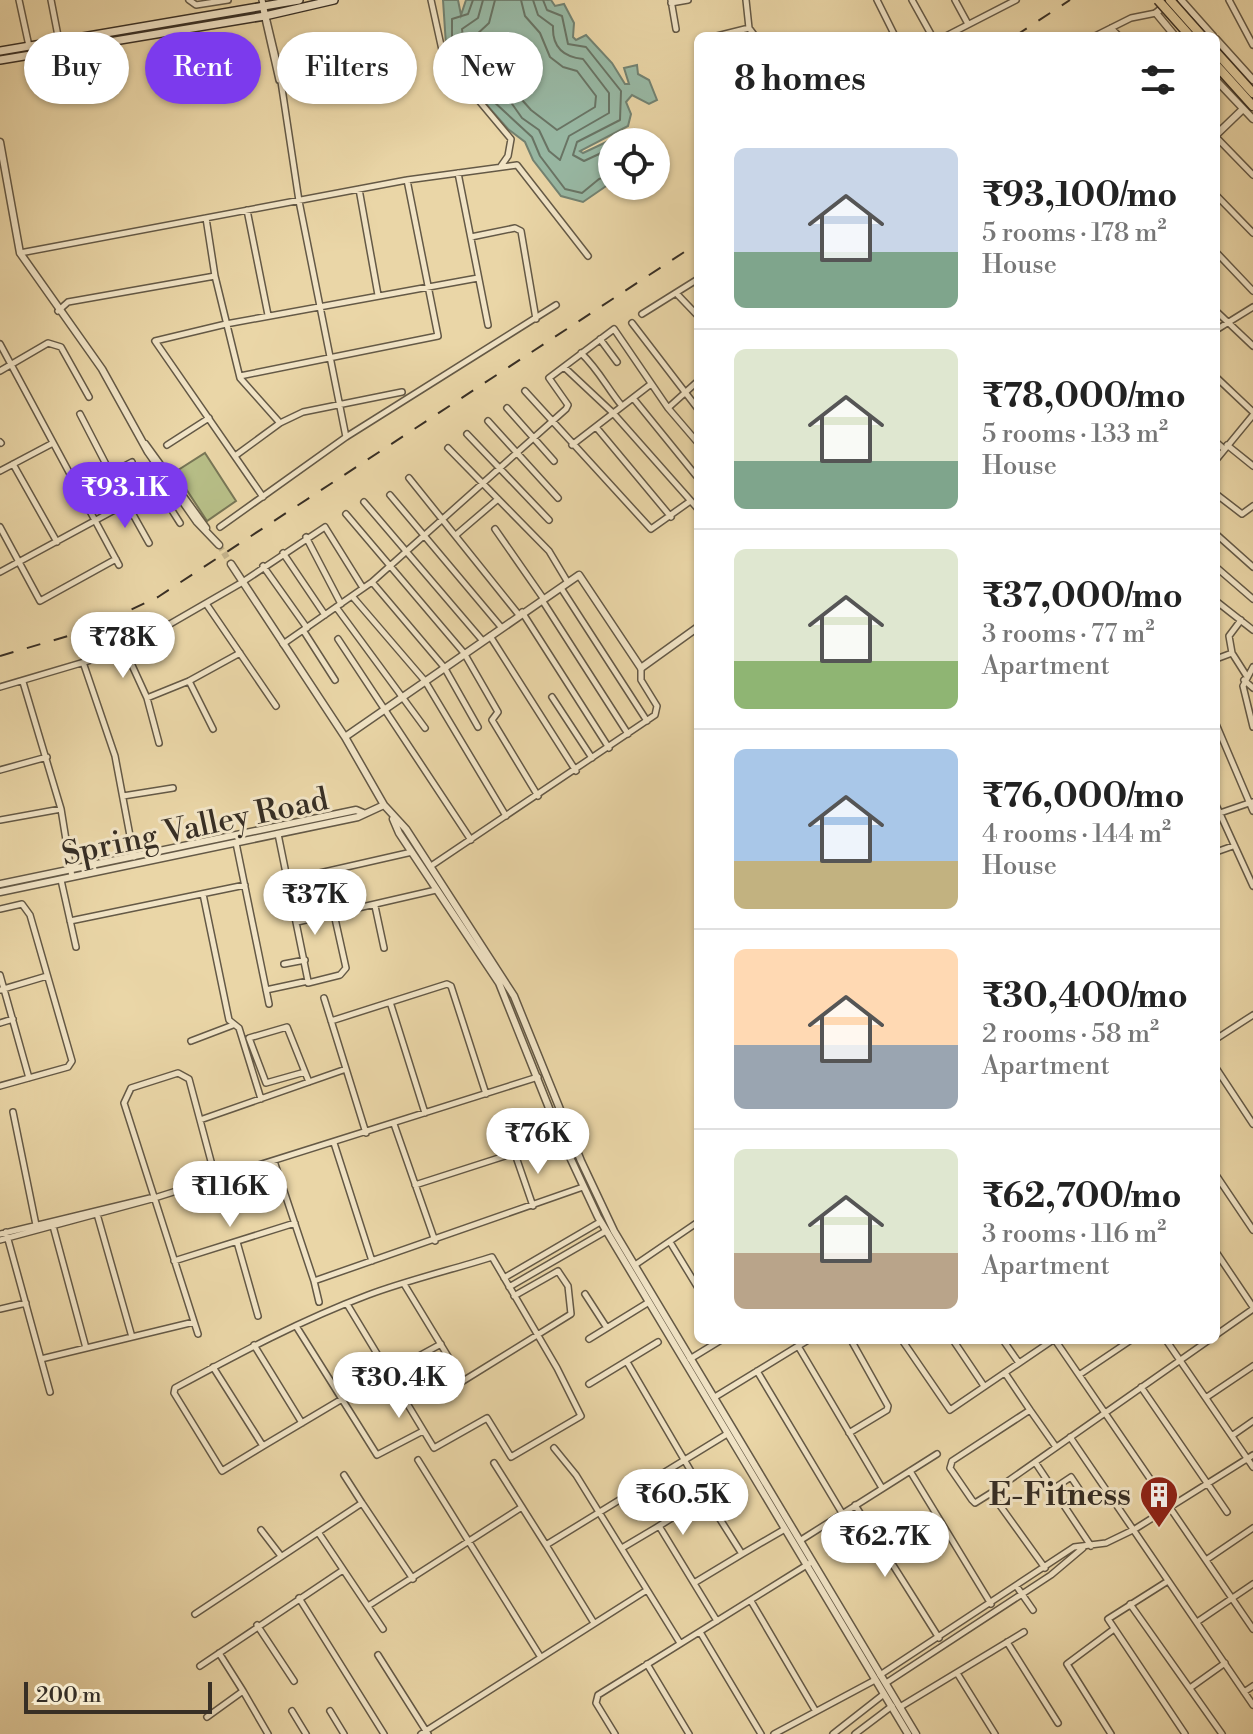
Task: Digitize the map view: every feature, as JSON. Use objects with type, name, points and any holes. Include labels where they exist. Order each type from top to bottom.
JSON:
[{"type":"main road","points":[[129,34],[299,0]]},
{"type":"main road","points":[[263,9],[334,0]]},
{"type":"main road","points":[[1158,0],[1186,32]]},
{"type":"main road","points":[[1171,0],[1199,32]]},
{"type":"main road","points":[[0,51],[24,47]]},
{"type":"main road","points":[[2,60],[24,55]]},
{"type":"main road","points":[[1220,56],[1253,93]]},
{"type":"main road","points":[[1220,69],[1253,106]]},
{"type":"street","points":[[19,0],[26,32]]},
{"type":"street","points":[[51,0],[57,32]]},
{"type":"street","points":[[189,0],[196,5],[228,0]]},
{"type":"street","points":[[431,0],[444,59],[511,139],[508,156],[501,166]]},
{"type":"street","points":[[676,29],[671,2],[688,0]]},
{"type":"street","points":[[746,0],[752,32]]},
{"type":"street","points":[[885,0],[878,2],[893,32]]},
{"type":"street","points":[[912,0],[930,32]]},
{"type":"street","points":[[955,0],[968,24]]},
{"type":"street","points":[[953,32],[1004,3],[1016,0]]},
{"type":"street","points":[[1103,32],[1131,18],[1156,13],[1171,0]]},
{"type":"street","points":[[1181,0],[1210,32]]},
{"type":"street","points":[[1229,0],[1253,45]]},
{"type":"street","points":[[263,9],[346,437]]},
{"type":"street","points":[[1156,13],[1172,32]]},
{"type":"street","points":[[1193,32],[1202,23]]},
{"type":"street","points":[[733,32],[749,28]]},
{"type":"street","points":[[1111,28],[1115,32]]},
{"type":"street","points":[[1220,43],[1253,80]]},
{"type":"street","points":[[0,69],[2,60]]},
{"type":"street","points":[[1220,84],[1253,119]]},
{"type":"street","points":[[1220,132],[1243,109]]},
{"type":"street","points":[[1220,140],[1253,175]]},
{"type":"street","points":[[0,142],[20,253],[58,311],[102,369],[145,444],[197,522],[219,545]]},
{"type":"street","points":[[20,253],[407,180],[517,165],[588,256]]},
{"type":"street","points":[[458,173],[488,325]]},
{"type":"street","points":[[240,376],[438,336],[407,180]]},
{"type":"street","points":[[359,189],[378,295]]},
{"type":"street","points":[[1220,199],[1253,233]]},
{"type":"street","points":[[247,210],[268,316]]},
{"type":"street","points":[[206,218],[215,276],[240,376],[280,423]]},
{"type":"street","points":[[471,237],[515,228],[521,231],[536,319]]},
{"type":"street","points":[[1220,256],[1253,291]]},
{"type":"street","points":[[58,311],[68,302],[215,276]]},
{"type":"street","points":[[263,497],[155,341],[226,324],[478,278]]},
{"type":"street","points":[[642,314],[694,284]]},
{"type":"street","points":[[676,293],[694,312]]},
{"type":"street","points":[[220,527],[346,437],[556,305]]},
{"type":"street","points":[[1220,328],[1253,307]]},
{"type":"street","points":[[1220,315],[1253,346]]},
{"type":"street","points":[[632,323],[694,404]]},
{"type":"street","points":[[283,644],[372,582],[568,406],[548,380],[614,329],[668,408],[694,438]]},
{"type":"street","points":[[600,339],[617,362]]},
{"type":"street","points":[[0,371],[48,343],[55,344],[61,347],[89,397]]},
{"type":"street","points":[[0,344],[118,562],[40,601],[0,527]]},
{"type":"street","points":[[581,353],[604,376],[607,387],[622,406]]},
{"type":"street","points":[[564,367],[613,413],[694,506]]},
{"type":"street","points":[[1220,381],[1253,415],[1220,454]]},
{"type":"street","points":[[572,445],[651,384]]},
{"type":"street","points":[[668,408],[694,384]]},
{"type":"street","points":[[525,391],[651,529],[689,502]]},
{"type":"street","points":[[235,456],[280,423],[303,412],[402,392]]},
{"type":"street","points":[[633,398],[694,473]]},
{"type":"street","points":[[507,408],[554,461]]},
{"type":"street","points":[[80,414],[111,474]]},
{"type":"street","points":[[167,445],[209,418]]},
{"type":"street","points":[[488,421],[558,498]]},
{"type":"street","points":[[596,427],[671,517]]},
{"type":"street","points":[[467,434],[549,520]]},
{"type":"street","points":[[0,471],[53,443]]},
{"type":"street","points":[[1220,444],[1253,466]]},
{"type":"street","points":[[448,448],[549,551],[567,581]]},
{"type":"street","points":[[79,490],[132,462]]},
{"type":"street","points":[[13,464],[57,542]]},
{"type":"street","points":[[409,478],[521,614],[609,748]]},
{"type":"street","points":[[0,572],[157,487],[180,523]]},
{"type":"street","points":[[390,495],[501,627]]},
{"type":"street","points":[[1220,497],[1242,514],[1253,506]]},
{"type":"street","points":[[456,535],[498,499]]},
{"type":"street","points":[[126,502],[149,543]]},
{"type":"street","points":[[364,502],[482,640]]},
{"type":"street","points":[[346,514],[464,653],[498,712],[492,720],[538,796]]},
{"type":"street","points":[[0,687],[84,665],[125,650],[207,605],[325,527],[363,588]]},
{"type":"street","points":[[495,529],[628,734]]},
{"type":"street","points":[[306,537],[338,605],[425,728]]},
{"type":"street","points":[[1220,538],[1253,567]]},
{"type":"street","points":[[283,553],[325,615]]},
{"type":"street","points":[[263,566],[335,680]]},
{"type":"street","points":[[233,567],[345,737],[436,890],[499,983],[561,1138],[600,1222],[785,1529],[810,1563],[878,1677],[884,1694],[916,1734]]},
{"type":"street","points":[[1220,570],[1253,599]]},
{"type":"street","points":[[345,737],[567,581],[582,576],[641,668],[641,680],[657,706],[655,715],[431,866]]},
{"type":"street","points":[[372,582],[444,667],[478,727]]},
{"type":"street","points":[[560,586],[647,721]]},
{"type":"street","points":[[352,596],[425,681],[506,816]]},
{"type":"street","points":[[1220,604],[1253,630]]},
{"type":"street","points":[[207,605],[276,706]]},
{"type":"street","points":[[1241,620],[1229,636],[1232,653],[1253,688]]},
{"type":"street","points":[[641,668],[694,630]]},
{"type":"street","points":[[490,635],[576,771]]},
{"type":"street","points":[[338,639],[471,840]]},
{"type":"street","points":[[125,650],[147,698],[159,743]]},
{"type":"street","points":[[147,698],[189,681],[240,653]]},
{"type":"street","points":[[1220,658],[1232,653]]},
{"type":"street","points":[[84,665],[111,743],[134,858]]},
{"type":"street","points":[[1253,667],[1245,678],[1253,727]]},
{"type":"street","points":[[189,681],[213,729]]},
{"type":"street","points":[[23,682],[61,809],[72,874]]},
{"type":"street","points":[[552,697],[592,758]]},
{"type":"street","points":[[1220,733],[1252,802],[1253,811]]},
{"type":"street","points":[[0,770],[47,757]]},
{"type":"street","points":[[123,796],[173,788]]},
{"type":"street","points":[[1220,816],[1252,802]]},
{"type":"street","points":[[363,813],[384,805]]},
{"type":"street","points":[[0,820],[61,809]]},
{"type":"street","name":"Spring Valley Road","points":[[0,884],[72,874],[236,843],[358,817],[363,813],[356,810],[134,858],[72,874],[61,880],[0,892]]},
{"type":"street","points":[[392,817],[406,829],[514,996],[599,1200],[690,1359],[801,1540],[810,1563]]},
{"type":"street","points":[[1220,818],[1252,883]]},
{"type":"street","points":[[278,834],[308,983]]},
{"type":"street","points":[[236,843],[269,1004]]},
{"type":"street","points":[[1220,851],[1233,846]]},
{"type":"street","points":[[289,880],[412,852]]},
{"type":"street","points":[[61,880],[76,947]]},
{"type":"street","points":[[70,921],[245,885]]},
{"type":"street","points":[[297,922],[436,890]]},
{"type":"street","points":[[203,894],[233,1025]]},
{"type":"street","points":[[0,909],[17,904],[25,906],[71,1064],[0,1086]]},
{"type":"street","points":[[375,906],[384,948]]},
{"type":"street","points":[[266,990],[340,975],[346,968],[334,914]]},
{"type":"street","points":[[284,964],[305,960]]},
{"type":"street","points":[[0,975],[29,1078]]},
{"type":"street","points":[[2,989],[47,976]]},
{"type":"street","points":[[331,1021],[451,986],[486,1094]]},
{"type":"street","points":[[324,998],[366,1133]]},
{"type":"street","points":[[390,1002],[425,1113]]},
{"type":"street","points":[[1220,1036],[1253,1015]]},
{"type":"street","points":[[0,1023],[13,1019]]},
{"type":"street","points":[[191,1041],[233,1025],[239,1028],[261,1099]]},
{"type":"street","points":[[305,1072],[266,1083],[249,1038],[287,1027],[305,1072],[309,1082]]},
{"type":"street","points":[[200,1120],[346,1069]]},
{"type":"street","points":[[198,1334],[151,1198],[124,1103],[131,1088],[178,1073],[189,1079],[216,1180]]},
{"type":"street","points":[[3,1236],[216,1180],[547,1074]]},
{"type":"street","points":[[1220,1074],[1253,1124]]},
{"type":"street","points":[[13,1112],[36,1225]]},
{"type":"street","points":[[394,1124],[435,1241]]},
{"type":"street","points":[[415,1185],[561,1138]]},
{"type":"street","points":[[334,1143],[372,1261]]},
{"type":"street","points":[[515,1154],[533,1206]]},
{"type":"street","points":[[274,1161],[319,1302]]},
{"type":"street","points":[[314,1281],[583,1187]]},
{"type":"street","points":[[1220,1187],[1253,1230]]},
{"type":"street","points":[[3,1236],[53,1226],[96,1212]]},
{"type":"street","points":[[96,1212],[132,1337]]},
{"type":"street","points":[[504,1278],[600,1222]]},
{"type":"street","points":[[174,1261],[295,1223]]},
{"type":"street","points":[[635,1265],[694,1225]]},
{"type":"street","points":[[53,1226],[86,1348]]},
{"type":"street","points":[[509,1287],[606,1231]]},
{"type":"street","points":[[3,1236],[26,1303],[50,1392]]},
{"type":"street","points":[[237,1242],[258,1316]]},
{"type":"street","points":[[670,1242],[694,1281]]},
{"type":"street","points":[[347,1304],[386,1369],[423,1431],[434,1448],[487,1418],[511,1457],[581,1416],[492,1257],[347,1304],[254,1345],[175,1388],[174,1393],[222,1471],[386,1369],[441,1344]]},
{"type":"street","points":[[1220,1258],[1253,1308],[1220,1332]]},
{"type":"street","points":[[404,1284],[463,1381],[571,1314],[568,1286],[558,1271],[514,1296]]},
{"type":"street","points":[[585,1294],[607,1328]]},
{"type":"street","points":[[589,1339],[649,1302]]},
{"type":"street","points":[[0,1309],[26,1303]]},
{"type":"street","points":[[41,1359],[194,1322]]},
{"type":"street","points":[[296,1326],[377,1455],[423,1431]]},
{"type":"street","points":[[589,1384],[658,1342]]},
{"type":"street","points":[[690,1359],[714,1344]]},
{"type":"street","points":[[715,1397],[801,1344]]},
{"type":"street","points":[[849,1433],[887,1410],[888,1406],[853,1344]]},
{"type":"street","points":[[905,1344],[950,1410],[1048,1344]]},
{"type":"street","points":[[956,1344],[984,1386]]},
{"type":"street","points":[[1006,1344],[1019,1363]]},
{"type":"street","points":[[1057,1344],[1253,1629]]},
{"type":"street","points":[[1079,1375],[1125,1344]]},
{"type":"street","points":[[1169,1344],[1250,1456],[1253,1467]]},
{"type":"street","points":[[1030,1410],[950,1464],[975,1503],[1203,1344]]},
{"type":"street","points":[[254,1345],[302,1423]]},
{"type":"street","points":[[798,1346],[882,1488]]},
{"type":"street","points":[[627,1362],[742,1554]]},
{"type":"street","points":[[1207,1397],[1253,1366]]},
{"type":"street","points":[[213,1367],[263,1446]]},
{"type":"street","points":[[757,1371],[842,1513]]},
{"type":"street","points":[[1005,1373],[1056,1447]]},
{"type":"street","points":[[1141,1387],[1227,1512]]},
{"type":"street","points":[[1233,1435],[1253,1421]]},
{"type":"street","points":[[546,1545],[727,1434]]},
{"type":"street","points":[[1070,1437],[1253,1705]]},
{"type":"street","points":[[554,1448],[562,1454],[680,1643]]},
{"type":"street","points":[[801,1540],[937,1454]]},
{"type":"street","points":[[774,1734],[878,1677],[1074,1547],[1091,1546],[1135,1529],[1250,1456]]},
{"type":"street","points":[[418,1460],[540,1656]]},
{"type":"street","points":[[1035,1462],[1091,1546]]},
{"type":"street","points":[[494,1463],[594,1623]]},
{"type":"street","points":[[910,1471],[991,1604]]},
{"type":"street","points":[[344,1475],[413,1579]]},
{"type":"street","points":[[1054,1491],[1072,1477],[1081,1492]]},
{"type":"street","points":[[1054,1491],[1062,1488]]},
{"type":"street","points":[[991,1493],[1045,1568]]},
{"type":"street","points":[[622,1548],[706,1497]]},
{"type":"street","points":[[1063,1504],[1070,1499]]},
{"type":"street","points":[[195,1614],[362,1503]]},
{"type":"street","points":[[855,1505],[939,1638]]},
{"type":"street","points":[[368,1606],[522,1507]]},
{"type":"street","points":[[659,1526],[717,1621]]},
{"type":"street","points":[[1206,1560],[1253,1528]]},
{"type":"street","points":[[694,1583],[785,1529]]},
{"type":"street","points":[[261,1530],[281,1556]]},
{"type":"street","points":[[318,1532],[383,1629]]},
{"type":"street","points":[[886,1683],[1023,1595],[1074,1559],[1083,1548]]},
{"type":"street","points":[[615,1734],[596,1703],[598,1695],[810,1563]]},
{"type":"street","points":[[200,1666],[343,1570]]},
{"type":"street","points":[[1168,1581],[1108,1617],[1185,1734]]},
{"type":"street","points":[[1197,1622],[1253,1584]]},
{"type":"street","points":[[1017,1587],[1033,1610]]},
{"type":"street","points":[[378,1655],[425,1733],[540,1656],[647,1590]]},
{"type":"street","points":[[299,1598],[384,1734]]},
{"type":"street","points":[[751,1601],[815,1710]]},
{"type":"street","points":[[1130,1604],[1222,1734]]},
{"type":"street","points":[[257,1625],[294,1681]]},
{"type":"street","points":[[1111,1734],[1067,1664],[1114,1629]]},
{"type":"street","points":[[700,1632],[761,1734]]},
{"type":"street","points":[[855,1734],[896,1706],[1024,1632]]},
{"type":"street","points":[[1007,1642],[1058,1723]]},
{"type":"street","points":[[219,1653],[268,1734]]},
{"type":"street","points":[[1190,1688],[1225,1663]]},
{"type":"street","points":[[647,1664],[689,1734]]},
{"type":"street","points":[[957,1673],[995,1734]]},
{"type":"street","points":[[878,1677],[886,1683],[908,1734]]},
{"type":"street","points":[[1244,1692],[1253,1686]]},
{"type":"street","points":[[207,1717],[243,1691]]},
{"type":"street","points":[[833,1734],[884,1694]]},
{"type":"street","points":[[292,1711],[306,1734]]},
{"type":"street","points":[[330,1711],[344,1734]]},
{"type":"green space","points":[[205,453],[236,501],[207,521],[175,472]]},
{"type":"water","points":[[443,0],[458,0],[461,15],[466,0],[551,0],[555,6],[564,4],[574,23],[573,37],[576,40],[586,35],[612,63],[625,84],[629,84],[624,68],[637,65],[638,74],[649,80],[657,100],[649,104],[632,95],[626,102],[631,114],[628,126],[598,128],[598,142],[580,151],[583,153],[598,146],[598,192],[583,202],[561,196],[533,160],[525,142],[508,129],[486,104],[543,104],[543,32],[445,32]]},
{"type":"tunnel","points":[[219,545],[231,564]]},
{"type":"tunnel","points":[[1070,1499],[1081,1492]]},
{"type":"railway","points":[[1021,32],[1070,0]]},
{"type":"railway","points":[[0,656],[85,631],[158,597],[694,246]]},
{"type":"place","name":"E-Fitness","points":[[1159,1529]]}]
